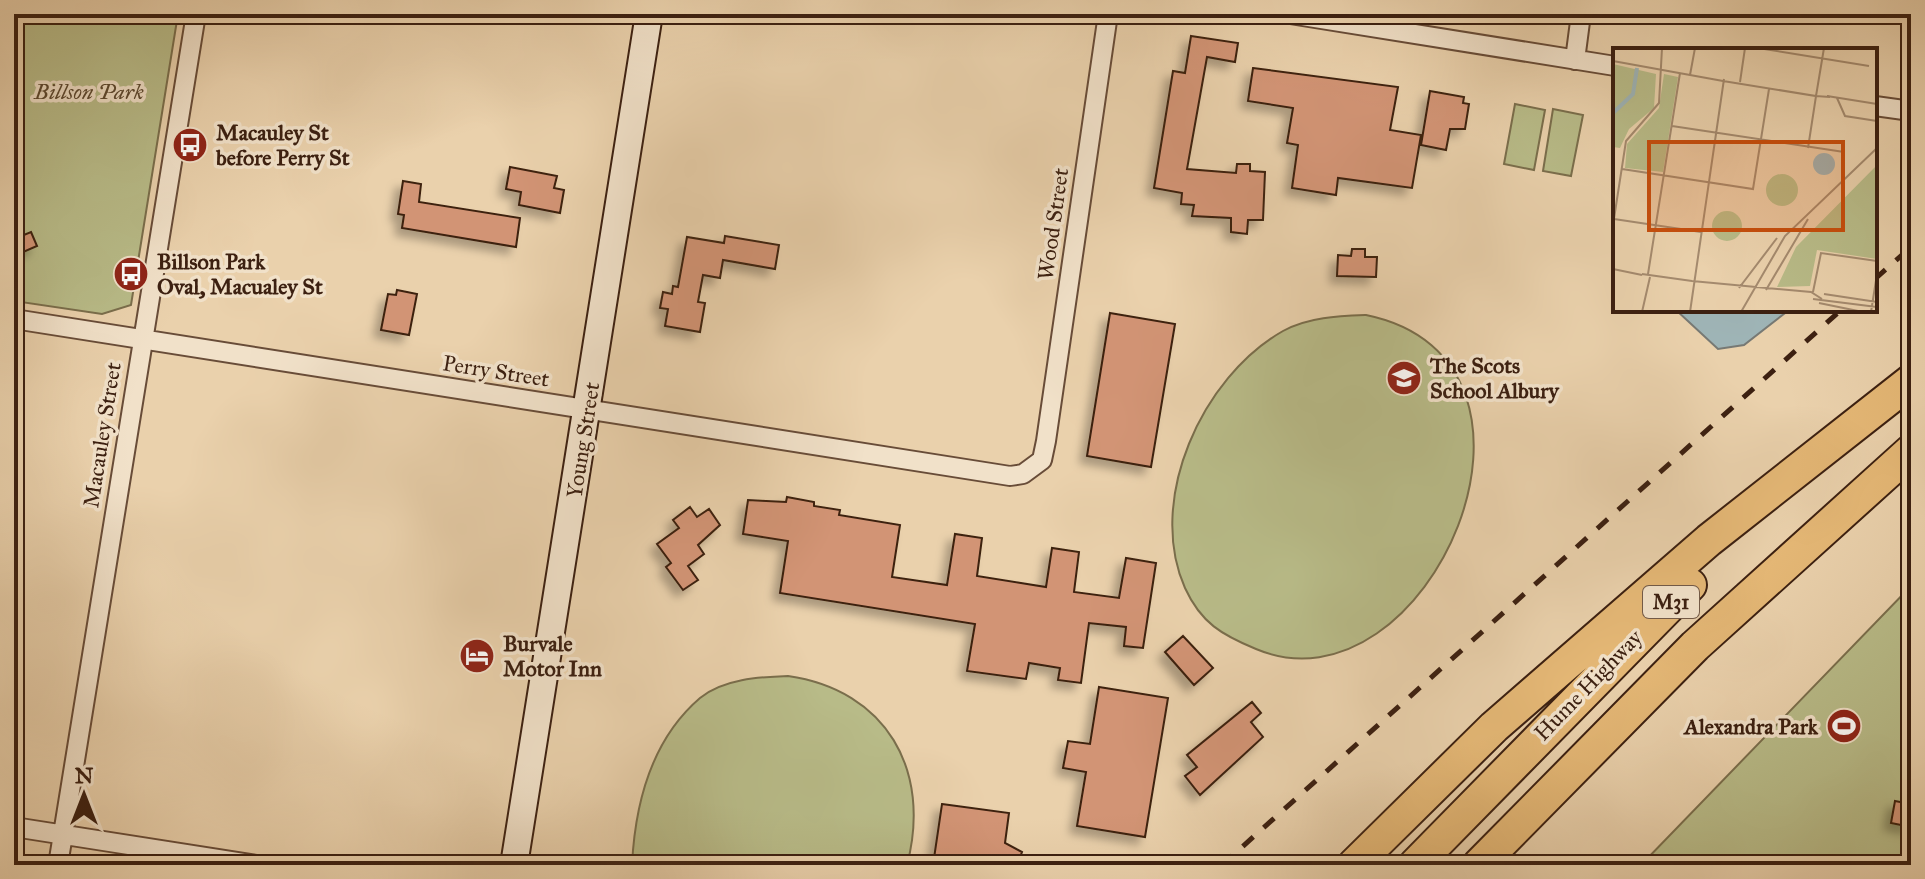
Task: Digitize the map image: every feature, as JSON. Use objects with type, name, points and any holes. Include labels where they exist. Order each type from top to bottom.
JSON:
[{"type":"highway","points":[[1354,865],[1494,727],[1685,561],[1911,383]]},
{"type":"highway","name":"Hume Highway","points":[[1415,865],[1664,608],[1911,383]]},
{"type":"highway","name":"M31","points":[[1479,865],[1695,646],[1911,451]]},
{"type":"highway","points":[[1503,865],[1595,747]]},
{"type":"main road","name":"Young Street","points":[[514,865],[649,14]]},
{"type":"street","name":"Macauley Street","points":[[58,865],[196,14]]},
{"type":"street","name":"Wood Street","points":[[1046,441],[1108,14]]},
{"type":"street","points":[[1290,14],[1613,66]]},
{"type":"street","points":[[1575,60],[1581,14]]},
{"type":"street","points":[[1877,106],[1911,111]]},
{"type":"street","name":"Perry Street","points":[[14,319],[1010,476],[1023,474],[1042,460],[1046,441]]},
{"type":"street","points":[[14,827],[257,865]]},
{"type":"green space","name":"Billson Park","points":[[14,14],[178,14],[131,305],[102,314],[14,301]]},
{"type":"green space","points":[[1515,104],[1545,110],[1534,170],[1504,164]]},
{"type":"green space","points":[[1553,109],[1583,115],[1571,176],[1543,171]]},
{"type":"green space","points":[[1366,315],[1431,345],[1466,396],[1473,459],[1458,526],[1424,587],[1377,634],[1319,657],[1256,649],[1214,626],[1198,610],[1185,588],[1175,554],[1172,517],[1178,480],[1189,444],[1206,409],[1228,378],[1254,352],[1283,331],[1303,323]]},
{"type":"green space","name":"Alexandra Park","points":[[1911,586],[1911,865],[1641,865]]},
{"type":"green space","points":[[788,676],[822,684],[851,698],[875,717],[894,740],[906,767],[913,797],[913,830],[907,865],[632,865],[637,819],[649,774],[669,733],[683,715],[700,698],[719,687],[753,678]]},
{"type":"shaded area","points":[[1678,312],[1786,312],[1744,345],[1718,349]]},
{"type":"building","points":[[1191,36],[1238,43],[1235,62],[1207,57],[1187,169],[1236,173],[1237,164],[1250,164],[1250,171],[1265,172],[1263,220],[1248,220],[1247,234],[1231,232],[1231,218],[1192,216],[1194,205],[1181,204],[1182,193],[1154,188],[1173,71],[1185,73]]},
{"type":"building","points":[[1253,68],[1398,87],[1390,130],[1421,135],[1412,188],[1338,178],[1336,195],[1292,188],[1298,145],[1287,143],[1293,108],[1248,101]]},
{"type":"building","points":[[1430,91],[1464,97],[1463,103],[1469,104],[1465,129],[1450,129],[1446,150],[1421,145]]},
{"type":"building","points":[[510,167],[557,176],[554,188],[564,190],[560,213],[519,205],[521,192],[506,189]]},
{"type":"building","points":[[403,181],[421,184],[419,202],[520,218],[516,247],[402,228],[404,215],[398,214]]},
{"type":"building","points":[[31,232],[37,246],[14,256],[14,239]]},
{"type":"building","points":[[725,236],[779,245],[775,269],[723,260],[720,278],[703,275],[698,302],[705,303],[700,332],[665,326],[668,309],[660,308],[663,292],[672,294],[673,286],[678,287],[687,237],[724,243]]},
{"type":"building","points":[[1352,249],[1365,249],[1365,257],[1377,257],[1376,277],[1337,276],[1338,255],[1351,256]]},
{"type":"building","points":[[397,290],[417,294],[409,335],[381,330],[388,294],[396,295]]},
{"type":"building","points":[[1110,313],[1175,324],[1151,467],[1087,456]]},
{"type":"building","points":[[787,497],[840,510],[839,515],[900,525],[892,577],[947,585],[955,534],[982,538],[977,576],[1046,587],[1052,548],[1079,552],[1074,592],[1119,598],[1126,558],[1156,563],[1143,648],[1124,646],[1126,627],[1089,623],[1081,683],[1058,680],[1060,668],[1029,663],[1026,679],[967,671],[975,624],[780,593],[788,541],[743,534],[748,500],[786,502]]},
{"type":"building","points":[[690,507],[697,517],[709,509],[720,525],[698,545],[704,554],[688,566],[698,580],[683,590],[666,567],[671,563],[657,544],[679,528],[673,520]]},
{"type":"building","points":[[1183,636],[1213,668],[1194,685],[1165,652]]},
{"type":"building","points":[[1099,687],[1168,698],[1145,837],[1077,826],[1086,772],[1063,768],[1068,741],[1090,744]]},
{"type":"building","points":[[1252,702],[1261,713],[1251,722],[1263,737],[1200,795],[1185,776],[1197,767],[1187,755]]},
{"type":"building","points":[[1895,801],[1911,804],[1911,827],[1891,823]]},
{"type":"building","points":[[942,804],[1009,813],[1005,843],[1022,852],[1017,865],[933,865]]},
{"type":"railway","points":[[1877,277],[1911,247]]},
{"type":"railway","points":[[1222,865],[1839,312]]},
{"type":"place","name":"Macauley St before Perry St","points":[[190,145]]},
{"type":"place","name":"Billson Park Oval, Macualey St","points":[[131,274]]},
{"type":"place","name":"The Scots School Albury","points":[[1404,378]]},
{"type":"place","name":"Burvale Motor Inn","points":[[477,656]]},
{"type":"place","name":"Alexandra Park","points":[[1844,726]]}]
